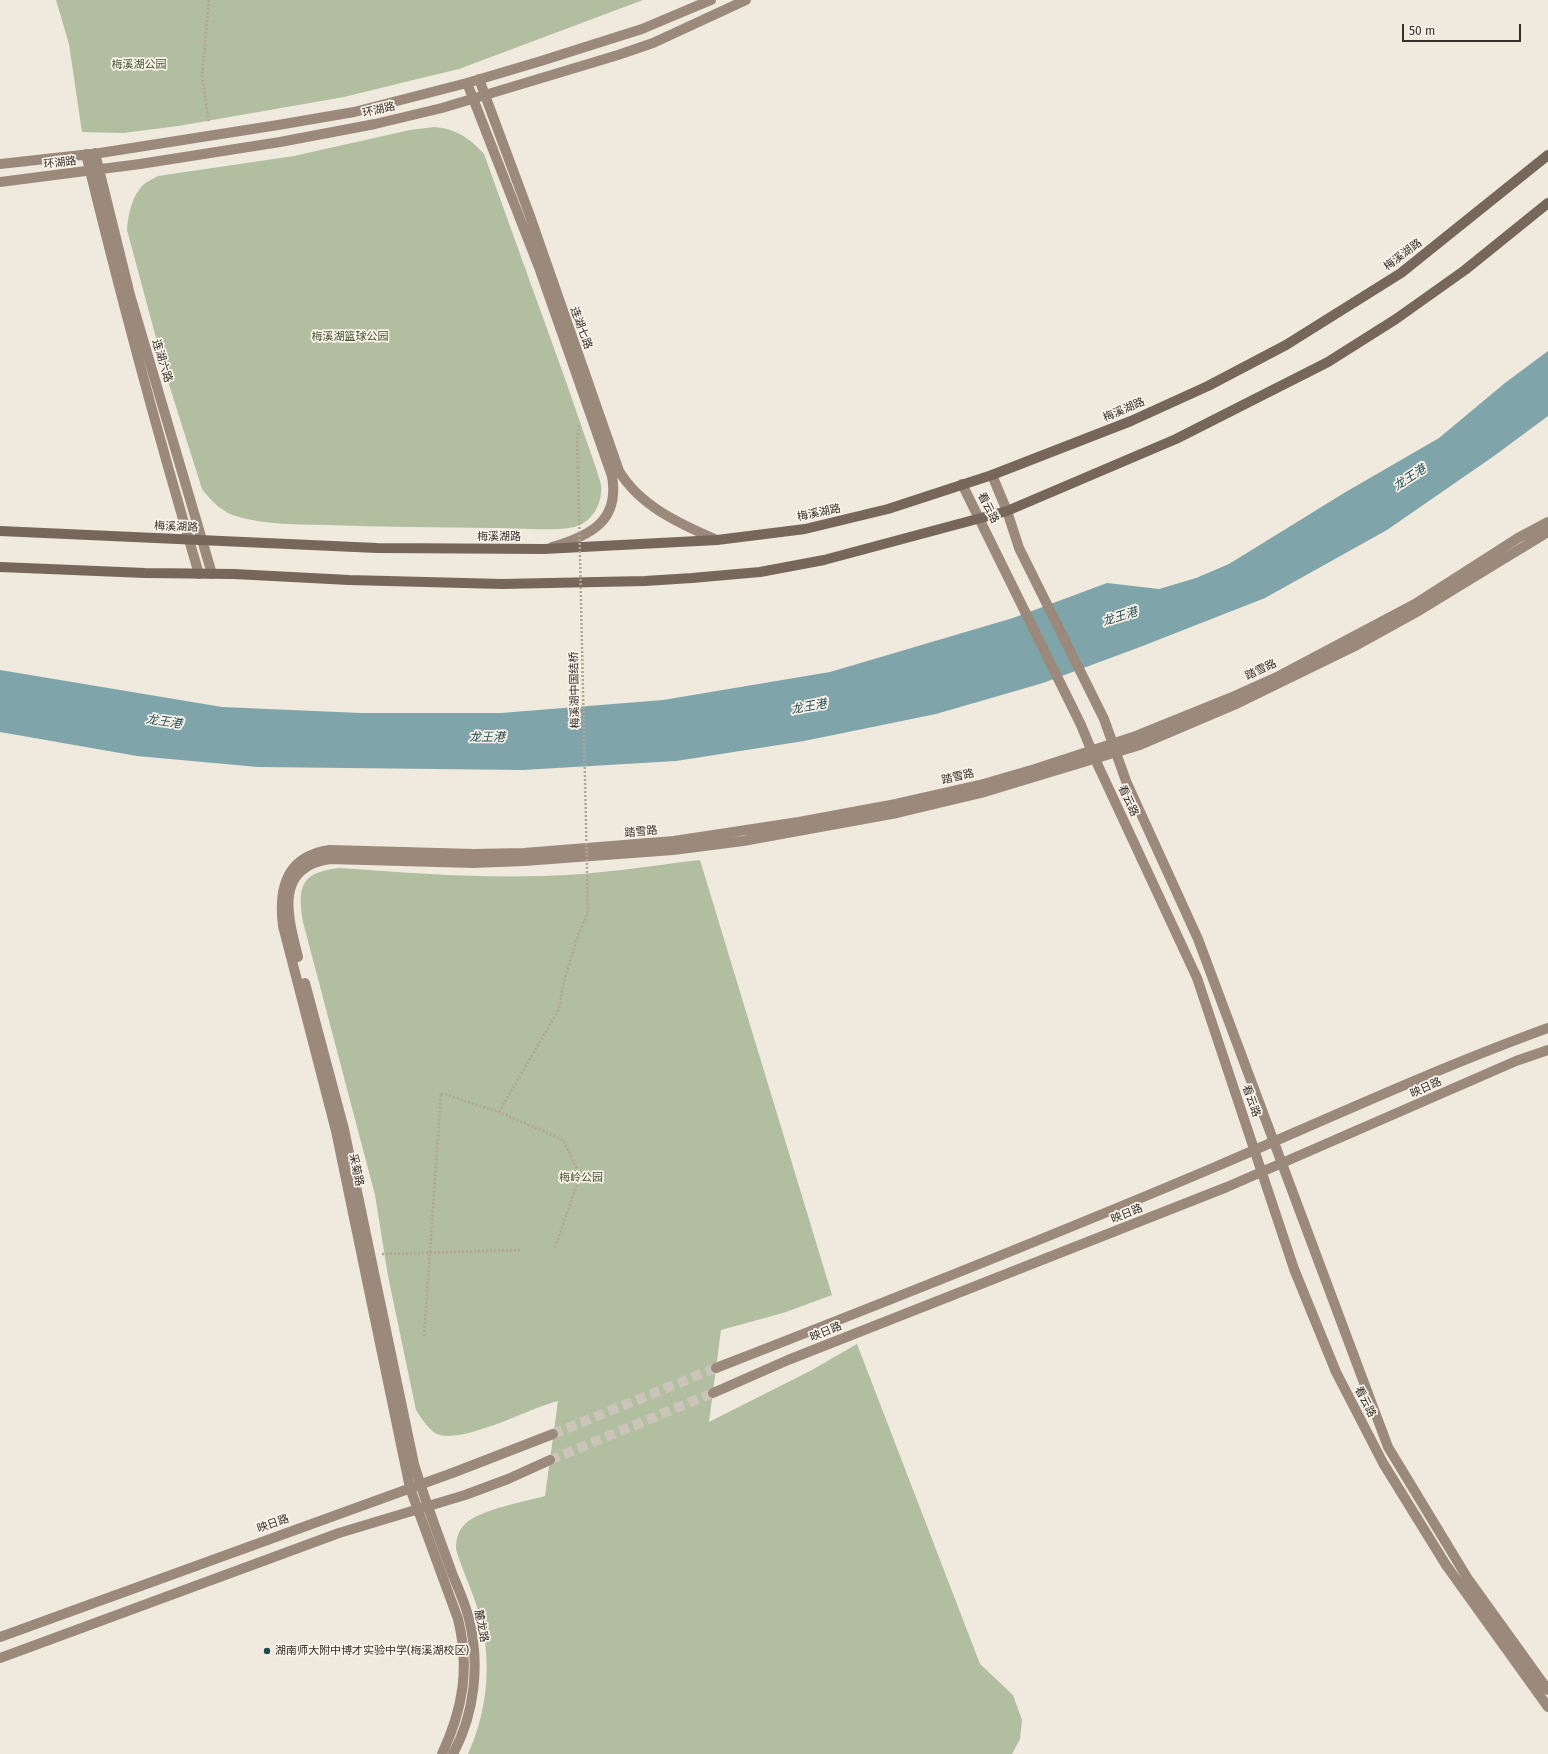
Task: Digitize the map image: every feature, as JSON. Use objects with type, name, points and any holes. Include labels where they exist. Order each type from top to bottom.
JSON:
[{"type":"main road","name":"环湖路","points":[[0,164],[90,154],[211,136],[354,112],[468,83],[642,29],[711,0]]},
{"type":"main road","name":"环湖路","points":[[0,182],[94,170],[331,133],[383,122],[485,95],[653,43],[746,0]]},
{"type":"main road","name":"连湖七路","points":[[479,79],[528,209],[619,471],[633,490],[658,509],[690,528],[717,540]]},
{"type":"main road","name":"连湖七路","points":[[468,83],[540,270],[612,476],[614,488],[612,501],[601,524],[591,533],[544,549]]},
{"type":"main road","name":"连湖六路","points":[[90,154],[212,574]]},
{"type":"main road","name":"梅溪湖路","points":[[0,531],[377,548],[544,549],[717,540],[805,529],[888,509],[992,475],[1131,421],[1208,386],[1286,345],[1401,273],[1548,155]]},
{"type":"main road","name":"连湖六路","points":[[94,170],[121,299],[143,371],[175,494],[199,574]]},
{"type":"main road","points":[[0,567],[502,584],[645,581],[692,578],[760,572],[824,560],[1006,511],[1176,439],[1328,362],[1396,319],[1459,274],[1548,203]]},
{"type":"main road","name":"看云路","points":[[992,475],[1019,548],[1104,719],[1126,781],[1198,939],[1388,1447],[1468,1579],[1548,1690]]},
{"type":"main road","name":"看云路","points":[[962,484],[1081,725],[1198,978],[1294,1269],[1336,1372],[1383,1463],[1446,1565],[1548,1707]]},
{"type":"main road","name":"踏雪路","points":[[319,856],[330,850],[466,854],[524,853],[674,841],[742,832],[896,804],[980,785],[1094,755],[1115,748],[1230,698],[1348,640],[1415,604],[1518,538],[1548,522]]},
{"type":"main road","name":"踏雪路","points":[[1115,748],[1140,745],[1234,705],[1346,650],[1420,610],[1548,532]]},
{"type":"main road","name":"采菊路","points":[[319,856],[302,868],[296,875],[289,895],[288,908],[295,946],[344,1129],[409,1445],[415,1487]]},
{"type":"main road","name":"采菊路","points":[[319,856],[298,863],[287,877],[281,900],[283,926],[336,1131],[415,1487],[422,1507]]},
{"type":"main road","name":"映日路","points":[[716,1368],[877,1305],[1255,1150],[1420,1078],[1548,1028]]},
{"type":"main road","name":"映日路","points":[[713,1393],[788,1360],[1283,1164],[1516,1061],[1548,1050]]},
{"type":"main road","name":"映日路","points":[[0,1637],[415,1487],[553,1434]]},
{"type":"main road","points":[[0,1658],[339,1533],[465,1495],[508,1479],[550,1460]]},
{"type":"main road","name":"麓龙路","points":[[422,1507],[464,1641],[463,1694],[456,1720],[442,1754]]},
{"type":"main road","name":"麓龙路","points":[[422,1507],[469,1618],[472,1640],[475,1668],[473,1696],[466,1723],[453,1754]]},
{"type":"path","points":[[209,0],[202,76],[211,136]]},
{"type":"path","name":"梅溪湖中国结桥","points":[[499,1112],[559,1009],[563,985],[569,964],[578,935],[588,913],[578,428],[582,416],[589,409]]},
{"type":"path","points":[[424,1336],[441,1093],[499,1112],[563,1140],[580,1175],[555,1248]]},
{"type":"path","points":[[370,1254],[522,1250]]},
{"type":"green space","name":"梅溪湖公园","points":[[56,0],[643,0],[459,69],[344,97],[178,126],[123,133],[82,132],[69,44]]},
{"type":"green space","name":"梅溪湖篮球公园","points":[[434,127],[456,132],[462,135],[484,154],[597,471],[601,491],[599,504],[596,510],[583,524],[561,529],[282,524],[250,520],[228,513],[214,503],[202,489],[166,375],[127,230],[128,218],[136,194],[144,184],[158,176],[294,156],[410,130]]},
{"type":"green space","name":"梅岭公园","points":[[700,860],[832,1295],[783,1313],[721,1330],[709,1422],[812,1370],[857,1344],[980,1664],[1013,1695],[1022,1720],[1020,1739],[1012,1754],[468,1754],[481,1717],[485,1697],[486,1658],[485,1639],[481,1620],[456,1549],[457,1539],[459,1532],[465,1524],[481,1514],[545,1496],[558,1401],[477,1431],[460,1435],[446,1436],[432,1431],[416,1410],[388,1276],[375,1195],[303,922],[301,910],[302,890],[310,877],[327,870],[340,868],[467,876],[543,876],[602,872]]},
{"type":"water","name":"龙王港","points":[[1548,351],[1548,416],[1494,456],[1387,530],[1265,598],[1043,683],[936,714],[804,741],[676,761],[523,770],[258,767],[137,756],[0,732],[0,670],[222,707],[361,713],[501,713],[663,700],[830,672],[1013,618],[1107,583],[1159,589],[1196,578],[1229,564],[1344,493],[1439,438],[1505,383]]},
{"type":"tunnel","points":[[553,1434],[716,1368]]},
{"type":"tunnel","points":[[550,1460],[713,1393]]},
{"type":"place","name":"湖南师大附中博才实验中学(梅溪湖校区)","points":[[267,1651]]}]
